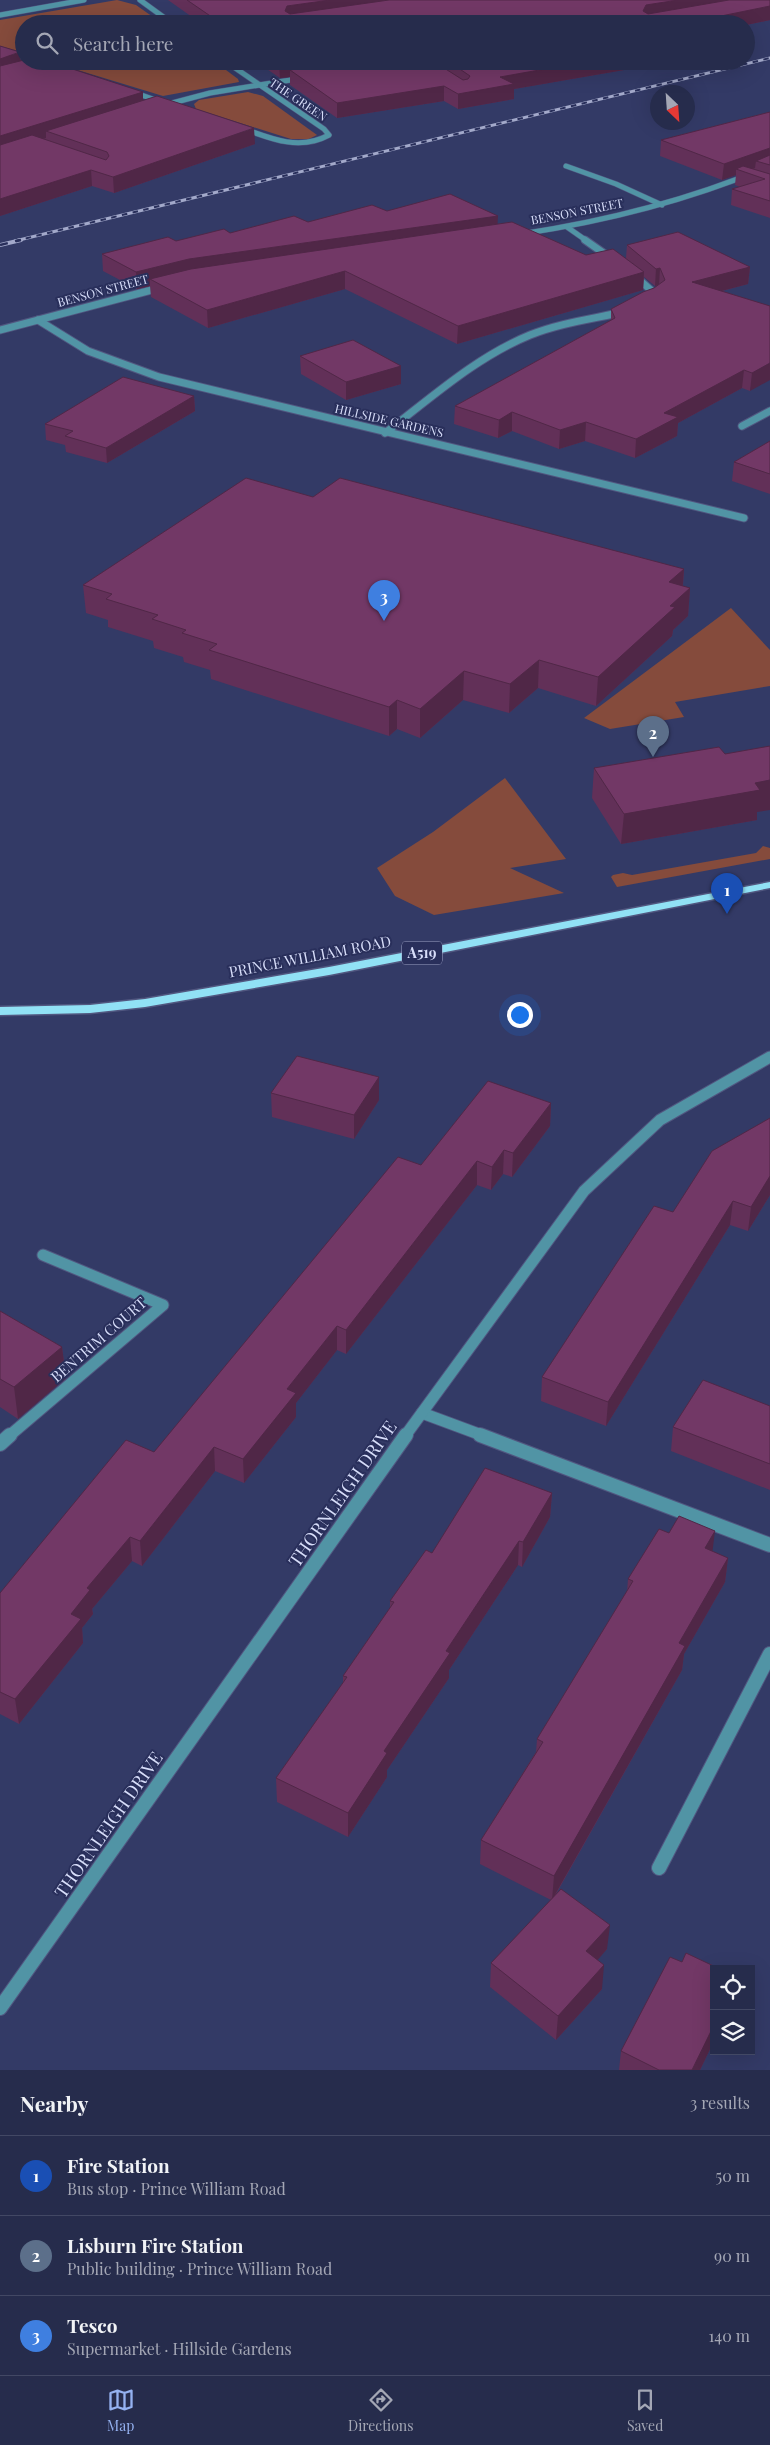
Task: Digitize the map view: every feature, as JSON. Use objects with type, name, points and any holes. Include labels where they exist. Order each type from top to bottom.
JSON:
[{"type":"main road","name":"PRINCE WILLIAM ROAD","points":[[0,1011],[90,1009],[145,1003],[329,971],[770,885]]},
{"type":"street","points":[[0,14],[84,0]]},
{"type":"street","points":[[140,0],[161,15]]},
{"type":"street","points":[[0,49],[15,54]]},
{"type":"street","name":"THE GREEN","points":[[238,70],[324,129],[329,135],[321,141],[290,144],[239,127]]},
{"type":"street","points":[[150,109],[210,92],[312,77]]},
{"type":"street","points":[[119,88],[185,110]]},
{"type":"street","points":[[566,166],[616,184],[662,205]]},
{"type":"street","name":"BENSON STREET","points":[[512,236],[568,227],[662,205],[743,178],[770,166]]},
{"type":"street","points":[[743,178],[753,182]]},
{"type":"street","points":[[568,227],[615,261]]},
{"type":"street","points":[[631,273],[653,292],[651,301],[643,305]]},
{"type":"street","name":"BENSON STREET","points":[[0,330],[175,285]]},
{"type":"street","points":[[385,433],[485,358],[518,340],[560,326],[634,308]]},
{"type":"street","name":"HILLSIDE GARDENS","points":[[38,320],[88,351],[159,377],[744,518]]},
{"type":"street","points":[[742,426],[770,411]]},
{"type":"street","name":"THORNLEIGH DRIVE","points":[[0,2008],[422,1413],[584,1191],[660,1120],[770,1057]]},
{"type":"street","name":"BENTRIM COURT","points":[[0,1444],[163,1304],[43,1255]]},
{"type":"street","points":[[422,1413],[770,1546]]},
{"type":"street","points":[[659,1868],[770,1654]]},
{"type":"shaded area","points":[[117,0],[136,5],[150,15],[29,15]]},
{"type":"shaded area","points":[[15,17],[15,50],[0,46],[0,20]]},
{"type":"shaded area","points":[[78,70],[226,70],[238,79],[239,82],[163,96]]},
{"type":"shaded area","points":[[248,92],[263,96],[317,135],[309,139],[291,139],[196,109],[194,104],[199,100]]},
{"type":"shaded area","points":[[731,608],[770,650],[770,686],[675,702],[684,717],[610,729],[584,718]]},
{"type":"shaded area","points":[[505,778],[566,859],[510,868],[564,893],[434,915],[395,896],[377,868],[433,832]]},
{"type":"shaded area","points":[[763,846],[770,848],[770,859],[617,887],[611,877],[623,873],[632,875],[756,853]]},
{"type":"building","points":[[187,0],[330,0],[287,6],[285,11],[290,14],[389,0],[678,0],[646,5],[643,11],[648,14],[729,0],[770,0],[770,6],[726,15],[209,15]]},
{"type":"building","points":[[0,46],[15,50],[15,54],[0,59]]},
{"type":"building","points":[[15,62],[15,70],[76,70],[143,92],[0,136],[0,66]]},
{"type":"building","points":[[290,70],[447,70],[463,80],[468,79],[470,76],[461,70],[539,70],[500,77],[514,84],[458,94],[444,86],[337,103]]},
{"type":"building","points":[[157,96],[254,128],[113,177],[91,170],[0,199],[0,145],[32,135],[106,160],[109,156],[107,152],[46,131]]},
{"type":"building","points":[[770,112],[770,148],[724,164],[661,140]]},
{"type":"building","points":[[770,155],[770,165],[756,161]]},
{"type":"building","points":[[743,166],[770,174],[770,201],[732,189],[765,179],[736,169]]},
{"type":"building","points":[[450,194],[498,216],[189,259],[136,272],[102,254],[168,237],[176,241],[224,229],[230,233],[294,216],[308,222],[372,205],[387,211]]},
{"type":"building","points":[[512,222],[586,255],[613,249],[644,272],[458,326],[345,271],[207,310],[150,279],[191,269]]},
{"type":"building","points":[[678,232],[750,267],[692,282],[770,306],[770,363],[752,373],[744,370],[664,413],[678,417],[636,439],[586,422],[560,430],[512,412],[499,420],[455,406],[615,318],[611,309],[654,288],[665,280],[660,268],[656,269],[627,245]]},
{"type":"building","points":[[353,340],[401,366],[346,382],[300,356]]},
{"type":"building","points":[[123,377],[194,396],[106,448],[65,436],[73,431],[45,424]]},
{"type":"building","points":[[770,441],[770,474],[734,462]]},
{"type":"building","points":[[246,478],[313,497],[340,478],[684,569],[669,582],[690,588],[670,606],[675,607],[598,677],[539,660],[510,684],[464,671],[420,709],[397,700],[389,707],[209,650],[217,644],[182,633],[186,630],[152,619],[158,615],[106,599],[112,594],[83,585]]},
{"type":"building","points":[[770,746],[770,780],[755,783],[760,790],[624,814],[594,768],[719,747],[725,754]]},
{"type":"building","points":[[297,1056],[379,1077],[354,1115],[271,1093]]},
{"type":"building","points":[[488,1081],[551,1103],[513,1153],[504,1150],[492,1167],[477,1161],[346,1330],[337,1326],[287,1389],[296,1393],[243,1459],[214,1447],[140,1541],[130,1537],[87,1588],[90,1590],[71,1614],[81,1619],[15,1699],[0,1692],[0,1593],[126,1440],[154,1452],[398,1157],[421,1165]]},
{"type":"building","points":[[770,1118],[770,1176],[751,1207],[733,1201],[608,1402],[542,1377],[654,1206],[673,1212],[712,1151]]},
{"type":"building","points":[[0,1311],[62,1347],[14,1387],[0,1379]]},
{"type":"building","points":[[703,1380],[770,1406],[770,1464],[673,1427]]},
{"type":"building","points":[[485,1468],[552,1493],[523,1542],[519,1541],[446,1651],[450,1653],[384,1751],[387,1753],[348,1813],[276,1778],[347,1677],[343,1676],[394,1602],[390,1601],[426,1550],[432,1553]]},
{"type":"building","points":[[679,1516],[715,1531],[705,1548],[728,1558],[679,1643],[685,1646],[554,1876],[481,1840],[543,1742],[537,1739],[633,1581],[628,1579],[659,1529],[669,1533]]},
{"type":"building","points":[[561,1889],[610,1925],[586,1951],[604,1965],[558,2016],[491,1963]]},
{"type":"building","points":[[686,1953],[712,1965],[710,2033],[692,2070],[659,2070],[621,2051],[670,1957],[682,1962]]},
{"type":"railway","points":[[755,62],[770,58]]},
{"type":"railway","points":[[15,241],[720,70]]},
{"type":"railway","points":[[0,245],[21,240]]},
{"type":"place","name":"Tesco","points":[[384,621]]},
{"type":"place","name":"Lisburn Fire Station","points":[[653,757]]},
{"type":"place","name":"Fire Station","points":[[727,914]]}]
